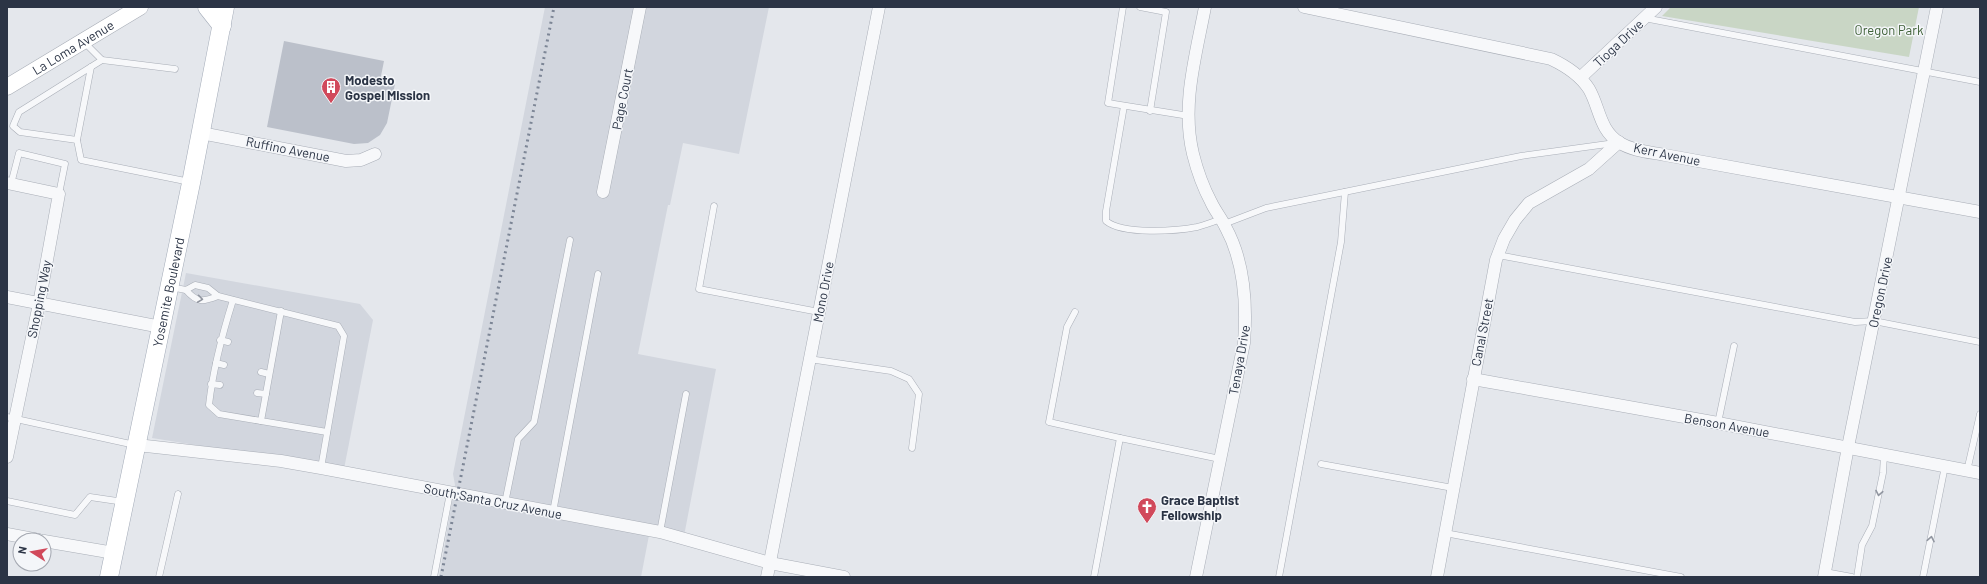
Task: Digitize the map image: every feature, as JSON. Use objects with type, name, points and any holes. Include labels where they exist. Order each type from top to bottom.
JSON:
[{"type":"main road","name":"La Loma Avenue","points":[[7,87],[140,7]]},
{"type":"main road","points":[[207,7],[222,26]]},
{"type":"main road","name":"Yosemite Boulevard","points":[[109,577],[161,327],[177,288],[191,182],[225,7]]},
{"type":"street","name":"Page Court","points":[[603,192],[640,7]]},
{"type":"street","name":"Mono Drive","points":[[767,577],[879,7]]},
{"type":"street","name":"Tenaya Drive","points":[[1196,577],[1244,343],[1246,318],[1241,271],[1237,254],[1223,222],[1211,202],[1201,180],[1193,153],[1189,116],[1189,97],[1192,73],[1205,7]]},
{"type":"street","name":"Kerr Avenue","points":[[1304,7],[1544,57],[1563,64],[1580,78],[1591,94],[1604,127],[1619,142],[1634,148],[1664,155],[1980,212]]},
{"type":"street","name":"Tioga Drive","points":[[1580,78],[1656,7]]},
{"type":"street","name":"Oregon Drive","points":[[1825,575],[1848,447],[1937,7]]},
{"type":"street","name":"Ruffino Avenue","points":[[201,133],[346,161],[361,160],[375,154]]},
{"type":"street","name":"Canal Street","points":[[1436,577],[1498,255],[1504,239],[1515,220],[1529,203],[1589,169],[1619,142]]},
{"type":"street","points":[[9,183],[59,194]]},
{"type":"street","name":"Shopping Way","points":[[7,457],[11,417],[39,304],[59,194]]},
{"type":"street","points":[[7,298],[161,327]]},
{"type":"street","name":"Benson Avenue","points":[[1473,380],[1718,423],[1980,473]]},
{"type":"street","name":"South Santa Cruz Avenue","points":[[137,445],[281,461],[321,468],[660,532],[770,563],[844,577]]},
{"type":"street","points":[[52,542],[114,553]]},
{"type":"lane","points":[[1124,7],[1108,103],[1150,111],[1189,116]]},
{"type":"lane","points":[[1140,7],[1166,12],[1150,111]]},
{"type":"lane","points":[[1644,18],[1980,82]]},
{"type":"lane","points":[[84,42],[102,60],[175,69]]},
{"type":"lane","points":[[77,140],[20,132],[13,126],[20,112],[102,60]]},
{"type":"lane","points":[[91,67],[77,140],[81,160],[191,182]]},
{"type":"lane","points":[[1124,106],[1106,211],[1106,221],[1118,226],[1157,230],[1198,227],[1223,222],[1266,208],[1521,156],[1619,142]]},
{"type":"lane","points":[[9,183],[19,153],[65,164],[59,194]]},
{"type":"lane","points":[[1279,577],[1341,242],[1345,192]]},
{"type":"lane","points":[[714,206],[699,289],[819,312]]},
{"type":"lane","points":[[505,503],[518,439],[534,422],[570,240]]},
{"type":"lane","points":[[1498,255],[1855,322],[1874,321],[1980,342]]},
{"type":"lane","points":[[553,512],[598,274]]},
{"type":"lane","points":[[177,288],[195,285],[208,288],[218,296],[338,326],[344,336],[321,468]]},
{"type":"lane","points":[[177,288],[192,298],[204,301],[218,296]]},
{"type":"lane","points":[[233,300],[220,340],[211,384],[209,405],[214,412],[327,432]]},
{"type":"lane","points":[[261,421],[269,374],[270,351],[281,311]]},
{"type":"lane","points":[[1075,312],[1067,327],[1049,422],[1220,459]]},
{"type":"lane","points":[[220,340],[228,342]]},
{"type":"lane","points":[[1718,423],[1734,346]]},
{"type":"lane","points":[[810,359],[891,371],[909,379],[919,394],[912,448]]},
{"type":"lane","points":[[216,363],[224,365]]},
{"type":"lane","points":[[261,372],[269,374]]},
{"type":"lane","points":[[211,384],[220,385]]},
{"type":"lane","points":[[257,392],[266,394]]},
{"type":"lane","points":[[660,532],[686,394]]},
{"type":"lane","points":[[1967,470],[1980,414]]},
{"type":"lane","points":[[11,417],[137,445]]},
{"type":"lane","points":[[1094,577],[1120,438]]},
{"type":"lane","points":[[1857,577],[1862,545],[1872,526],[1883,473],[1884,454]]},
{"type":"lane","points":[[1321,464],[1454,488]]},
{"type":"lane","points":[[1923,577],[1944,466]]},
{"type":"lane","points":[[434,577],[450,493]]},
{"type":"lane","points":[[159,577],[178,494]]},
{"type":"lane","points":[[7,501],[75,515],[90,497],[125,502]]},
{"type":"lane","points":[[1444,533],[1681,577]]},
{"type":"lane","points":[[1825,575],[1852,577]]},
{"type":"shaded area","points":[[545,7],[769,7],[739,154],[683,143],[670,205],[668,205],[638,354],[716,369],[684,536],[650,530],[641,577],[439,577],[455,485],[453,474]]},
{"type":"shaded area","points":[[186,273],[360,304],[373,320],[344,469],[152,438]]},
{"type":"green space","name":"Oregon Park","points":[[1671,7],[1919,7],[1909,57],[1662,16]]},
{"type":"building","name":"Modesto Gospel Mission","points":[[284,41],[384,61],[380,81],[395,84],[387,123],[380,135],[368,143],[354,144],[267,127]]},
{"type":"railway","points":[[441,577],[554,7]]},
{"type":"place","name":"Modesto Gospel Mission","points":[[331,104]]},
{"type":"place","name":"Grace Baptist Fellowship","points":[[1147,524]]}]
